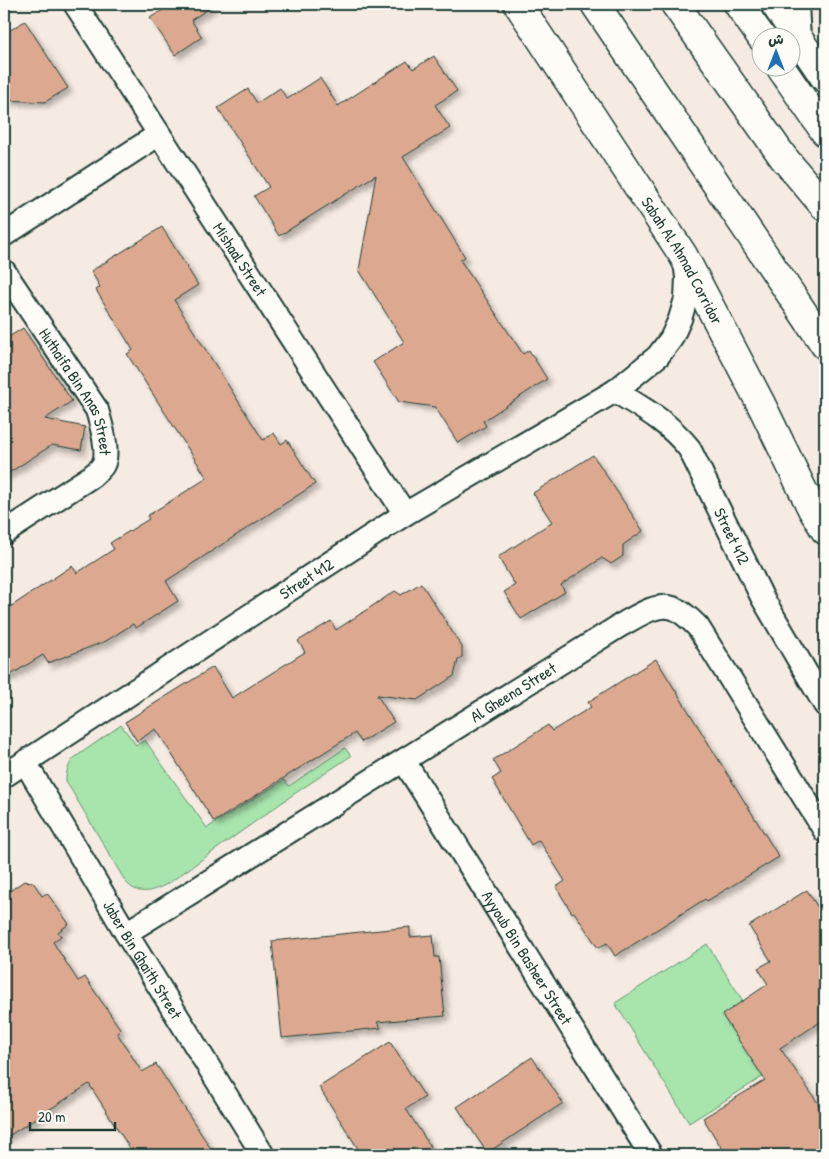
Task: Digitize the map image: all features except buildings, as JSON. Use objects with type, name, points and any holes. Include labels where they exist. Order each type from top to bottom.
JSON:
[{"type":"main road","name":"Sabah Al Ahmad Corridor","points":[[518,4],[684,256],[762,406],[812,509],[825,530]]},
{"type":"main road","points":[[595,4],[825,345]]},
{"type":"main road","points":[[675,4],[783,157],[825,207]]},
{"type":"main road","points":[[738,4],[755,28]]},
{"type":"main road","points":[[775,4],[792,28]]},
{"type":"main road","points":[[802,43],[825,78]]},
{"type":"main road","points":[[788,78],[825,132]]},
{"type":"street","name":"Mishaal Street","points":[[75,4],[405,514]]},
{"type":"street","points":[[797,4],[799,28]]},
{"type":"street","points":[[4,235],[158,134]]},
{"type":"street","name":"Street 412","points":[[4,776],[405,514],[615,391],[658,356],[671,339],[680,320],[686,299],[687,277],[684,256]]},
{"type":"street","name":"Huthaifa Bin Anas Street","points":[[4,270],[97,410],[104,431],[106,453],[103,464],[92,476],[4,534]]},
{"type":"street","name":"Street 412","points":[[615,391],[675,431],[689,448],[762,597],[825,705]]},
{"type":"street","name":"Al Gheena Street","points":[[126,933],[621,625],[646,612],[660,608],[672,607],[698,627],[825,831]]},
{"type":"street","name":"Ayyoub Bin Basheer Street","points":[[404,761],[651,1155]]},
{"type":"street","name":"Jaber Bin Ghaith Street","points":[[25,762],[126,933],[263,1155]]},
{"type":"green space","points":[[121,725],[136,745],[145,740],[207,828],[284,780],[289,786],[345,748],[351,756],[169,883],[152,890],[141,891],[136,890],[125,881],[66,781],[66,774],[74,758]]},
{"type":"green space","points":[[707,944],[783,1064],[689,1123],[615,1003]]}]
